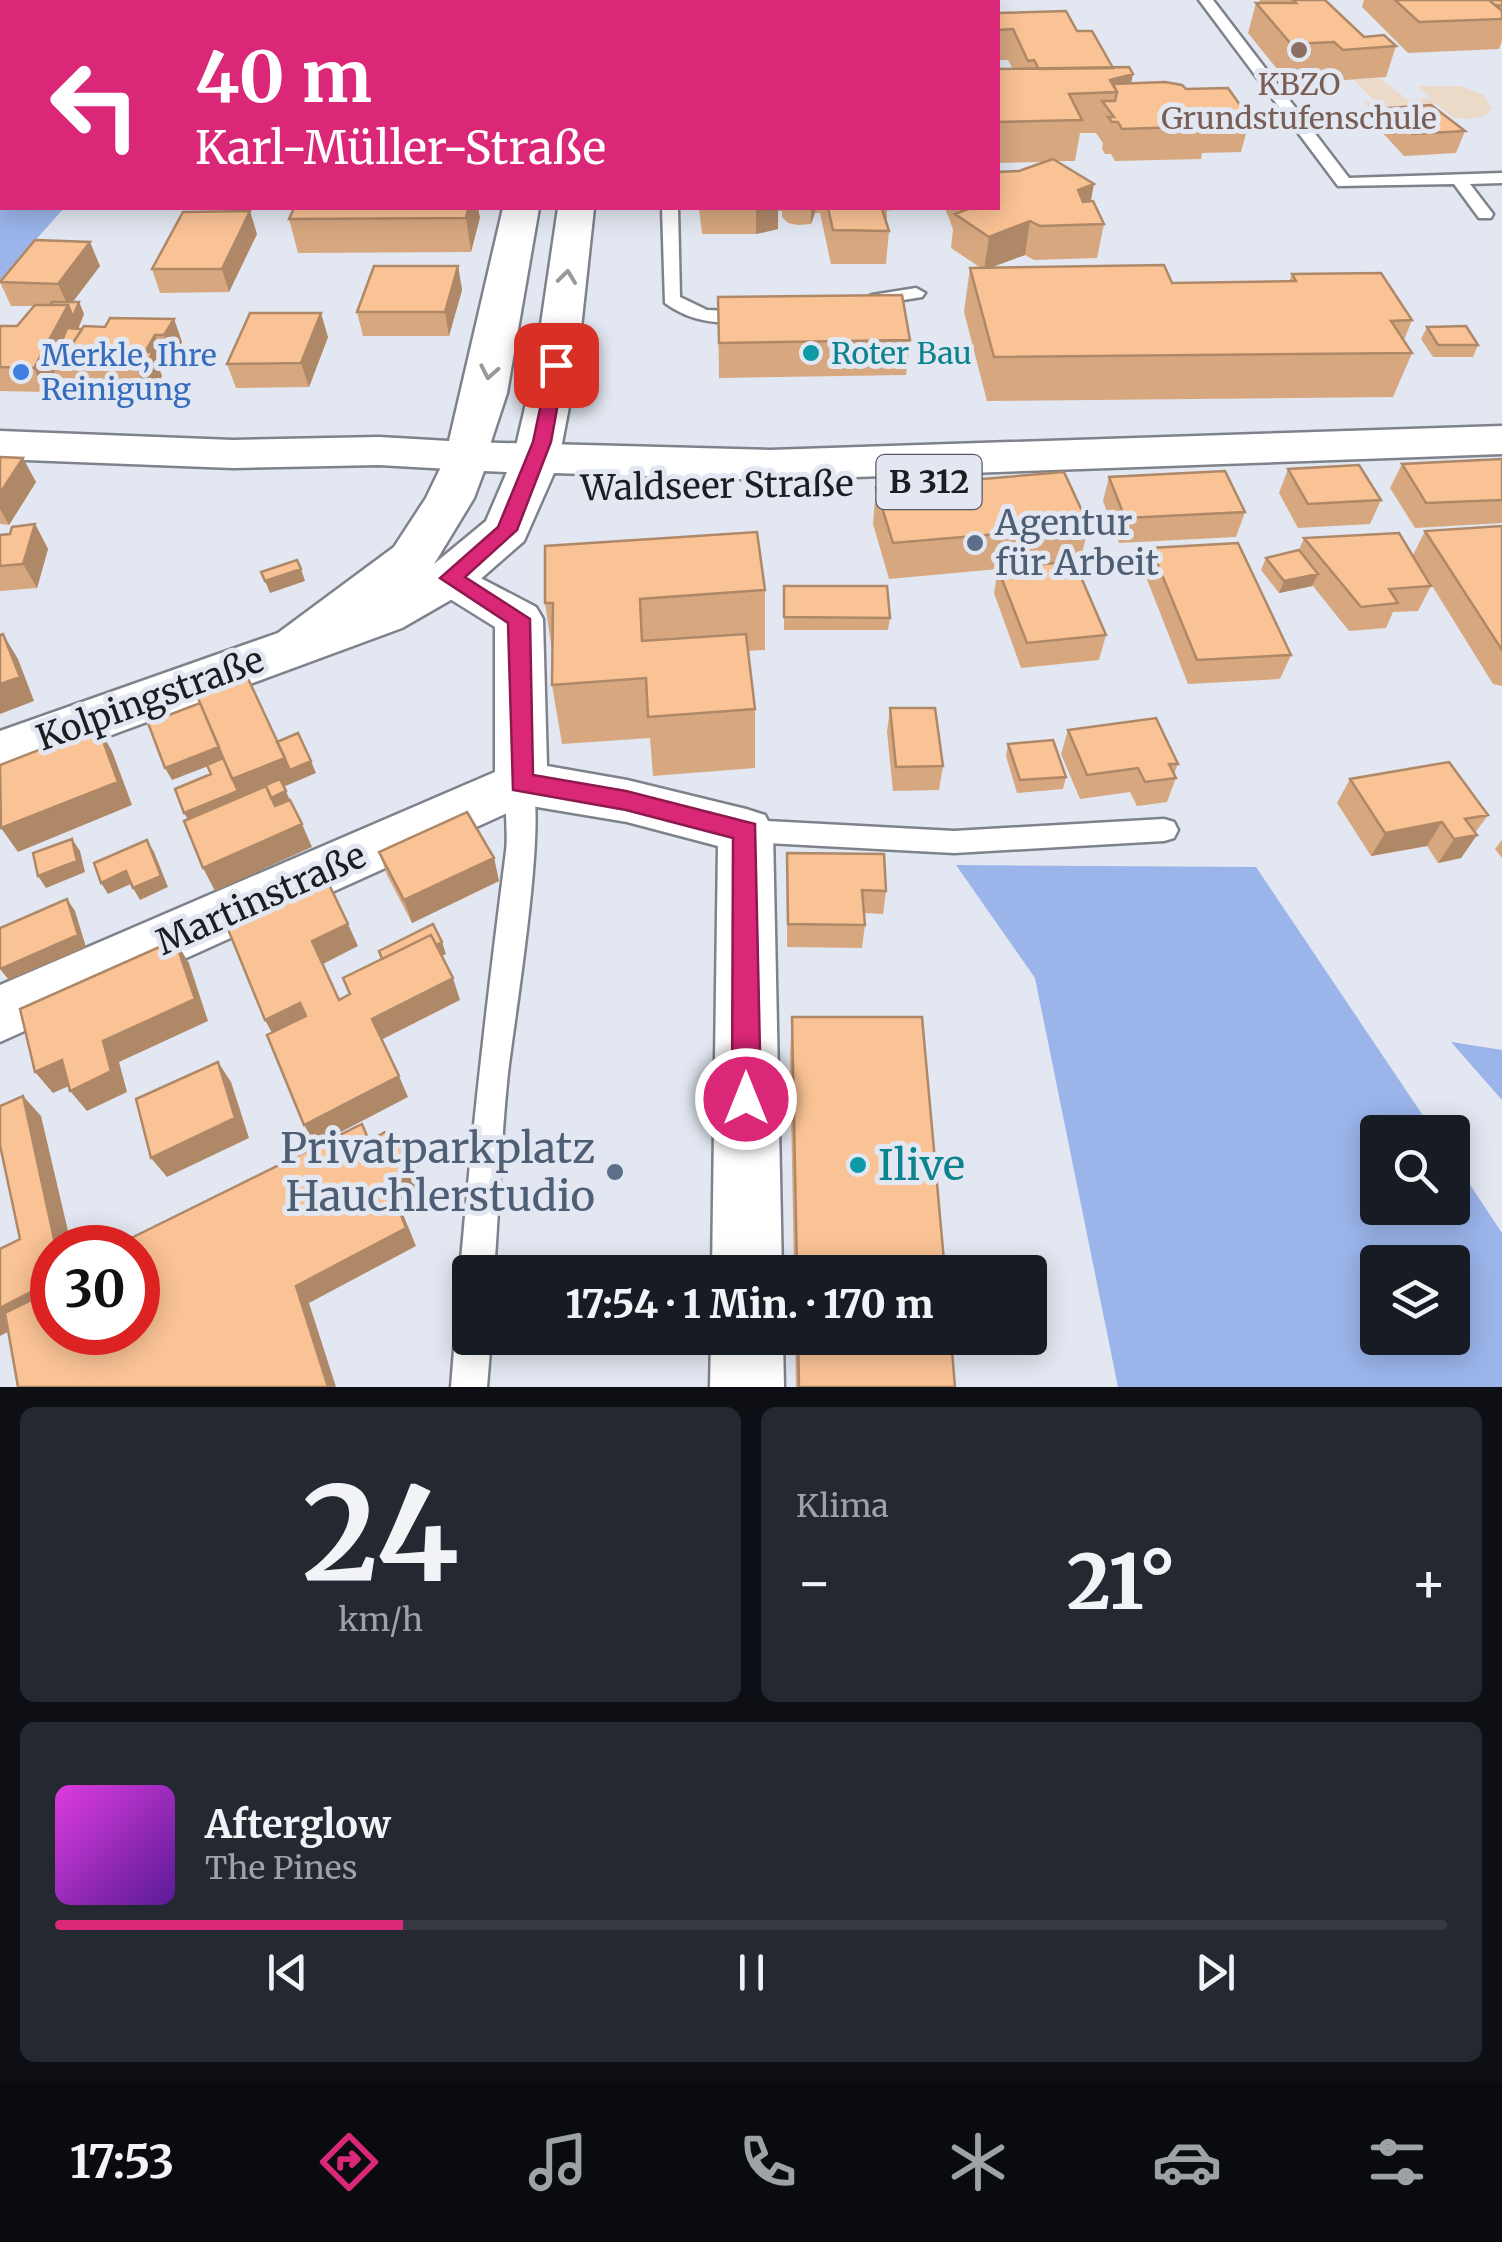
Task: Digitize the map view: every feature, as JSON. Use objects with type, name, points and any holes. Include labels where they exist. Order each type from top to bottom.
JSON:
[{"type":"main road","name":"Kolpingstraße","points":[[299,643],[412,558],[461,470],[485,393],[521,210]]},
{"type":"main road","name":"Kolpingstraße","points":[[0,754],[384,614],[450,578],[507,530],[530,472],[554,381],[576,210]]},
{"type":"main road","name":"Waldseer Straße","points":[[530,472],[1502,440]]},
{"type":"main road","name":"Waldseer Straße","points":[[0,445],[234,454],[373,478],[461,470],[770,488],[1284,469],[1502,455]]},
{"type":"street","points":[[450,578],[519,619],[522,783],[626,801],[746,831],[747,1255]]},
{"type":"street","name":"Martinstraße","points":[[0,1014],[522,783]]},
{"type":"street","points":[[747,1355],[747,1387]]},
{"type":"lane","points":[[1206,0],[1344,183],[1502,178]]},
{"type":"lane","points":[[1459,180],[1484,214]]},
{"type":"lane","points":[[670,210],[671,299],[685,312],[703,318],[775,315]]},
{"type":"lane","points":[[849,305],[916,294]]},
{"type":"lane","points":[[479,1255],[492,1076],[524,830],[522,783]]},
{"type":"lane","points":[[746,831],[954,842],[1164,830]]},
{"type":"lane","points":[[469,1387],[471,1355]]},
{"type":"shaded area","points":[[1379,78],[1408,100],[1431,98],[1417,86],[1460,86],[1484,95],[1492,109],[1484,116],[1470,119],[1453,118],[1437,104],[1372,115],[1365,102],[1374,101],[1354,80]]},
{"type":"shaded area","points":[[0,210],[62,210],[0,280]]},
{"type":"shaded area","points":[[956,865],[1256,867],[1423,1115],[1360,1115],[1360,1225],[1470,1225],[1470,1185],[1502,1233],[1502,1387],[1118,1387],[1035,978]]},
{"type":"shaded area","points":[[1451,1042],[1502,1050],[1502,1100]]},
{"type":"building","points":[[1293,0],[1325,0],[1364,37],[1384,35],[1396,46],[1343,50],[1334,42],[1291,44],[1256,3],[1296,3]]},
{"type":"building","points":[[1395,0],[1489,0],[1502,11],[1502,19],[1419,22]]},
{"type":"building","points":[[1066,11],[1077,31],[1092,31],[1113,68],[1039,69],[1034,60],[1028,61],[1013,29],[1000,30],[1000,13]]},
{"type":"building","points":[[1129,67],[1133,74],[1110,80],[1117,92],[1069,94],[1082,120],[1000,122],[1000,69]]},
{"type":"building","points":[[1165,82],[1186,89],[1228,88],[1250,119],[1205,121],[1209,126],[1122,129],[1108,117],[1114,117],[1102,101],[1115,101],[1117,92],[1113,84]]},
{"type":"building","points":[[1431,105],[1465,131],[1413,134],[1388,108]]},
{"type":"building","points":[[1053,159],[1094,184],[1078,190],[1083,202],[1093,201],[1104,224],[1040,226],[1030,221],[989,237],[955,214],[966,210],[1000,210],[1000,172],[1019,171]]},
{"type":"building","points":[[293,210],[468,210],[466,218],[289,219]]},
{"type":"building","points":[[828,210],[882,210],[889,231],[833,230]]},
{"type":"building","points":[[250,211],[222,269],[152,269],[183,212]]},
{"type":"building","points":[[35,240],[90,242],[58,284],[0,282]]},
{"type":"building","points":[[1164,265],[1172,283],[1296,281],[1292,274],[1381,273],[1412,320],[1391,321],[1412,353],[994,357],[970,268]]},
{"type":"building","points":[[374,266],[458,266],[445,312],[357,312]]},
{"type":"building","points":[[902,295],[910,340],[719,343],[718,297]]},
{"type":"building","points":[[79,302],[73,317],[68,305],[50,305]]},
{"type":"building","points":[[35,305],[68,305],[34,368],[0,367],[0,326],[17,326]]},
{"type":"building","points":[[250,313],[321,313],[301,363],[227,364]]},
{"type":"building","points":[[110,318],[174,319],[164,335],[155,335],[145,352],[153,352],[148,361],[136,367],[78,365],[85,355],[65,355],[84,326],[105,327]]},
{"type":"building","points":[[1466,326],[1478,345],[1438,345],[1427,327]]},
{"type":"building","points":[[67,328],[82,329],[65,355],[70,366],[52,366]]},
{"type":"building","points":[[0,457],[23,458],[0,493]]},
{"type":"building","points":[[1502,459],[1502,500],[1426,503],[1402,464]]},
{"type":"building","points":[[1359,465],[1381,500],[1308,504],[1288,469]]},
{"type":"building","points":[[1225,471],[1245,512],[1125,518],[1109,477]]},
{"type":"building","points":[[1064,472],[1089,526],[893,543],[876,488]]},
{"type":"building","points":[[35,524],[23,564],[0,566],[0,535],[10,534],[12,527]]},
{"type":"building","points":[[1502,526],[1502,650],[1425,531]]},
{"type":"building","points":[[757,532],[765,590],[640,599],[642,641],[746,634],[755,709],[648,717],[646,678],[552,685],[553,603],[545,603],[545,546]]},
{"type":"building","points":[[1399,533],[1431,586],[1389,589],[1398,603],[1361,607],[1304,538]]},
{"type":"building","points":[[1238,543],[1291,655],[1197,660],[1151,548]]},
{"type":"building","points":[[1299,550],[1318,574],[1284,581],[1266,558]]},
{"type":"building","points":[[1031,553],[1036,565],[1008,568],[1003,556]]},
{"type":"building","points":[[297,560],[301,569],[265,581],[261,572]]},
{"type":"building","points":[[1074,561],[1106,635],[1027,643],[998,569]]},
{"type":"building","points":[[784,586],[887,586],[890,618],[784,617]]},
{"type":"building","points":[[3,634],[20,677],[0,684],[0,635]]},
{"type":"building","points":[[245,672],[285,758],[232,779],[195,691]]},
{"type":"building","points":[[200,703],[219,747],[165,768],[148,723]]},
{"type":"building","points":[[890,708],[935,708],[943,766],[896,767]]},
{"type":"building","points":[[1156,718],[1178,764],[1169,764],[1176,778],[1145,782],[1138,768],[1087,775],[1068,730]]},
{"type":"building","points":[[98,727],[118,782],[1,828],[0,765]]},
{"type":"building","points":[[298,733],[311,761],[290,770],[277,742]]},
{"type":"building","points":[[1053,740],[1066,777],[1020,780],[1008,744]]},
{"type":"building","points":[[223,758],[238,791],[184,813],[175,789],[211,774],[207,765]]},
{"type":"building","points":[[1449,762],[1488,815],[1465,819],[1477,835],[1454,839],[1442,822],[1385,833],[1350,779]]},
{"type":"building","points":[[280,779],[286,791],[271,798],[266,786],[256,789]]},
{"type":"building","points":[[266,786],[275,806],[290,800],[302,824],[203,868],[184,821]]},
{"type":"building","points":[[467,812],[494,858],[404,900],[379,852]]},
{"type":"building","points":[[72,839],[77,861],[38,876],[33,853]]},
{"type":"building","points":[[147,840],[161,876],[133,888],[126,871],[101,883],[94,863]]},
{"type":"building","points":[[787,853],[884,854],[886,891],[862,890],[865,925],[788,924]]},
{"type":"building","points":[[325,876],[348,924],[312,941],[339,1000],[350,994],[343,978],[431,935],[453,978],[372,1019],[399,1076],[304,1125],[267,1035],[306,1016],[300,1003],[265,1020],[225,922]]},
{"type":"building","points":[[67,899],[78,935],[0,969],[0,928]]},
{"type":"building","points":[[433,924],[442,942],[436,945],[431,935],[382,959],[379,951]]},
{"type":"building","points":[[175,940],[195,999],[103,1041],[111,1071],[70,1091],[62,1060],[35,1072],[20,1009]]},
{"type":"building","name":"Ilive","points":[[792,1017],[922,1017],[943,1255],[797,1255]]},
{"type":"building","points":[[218,1062],[235,1118],[151,1158],[136,1099]]},
{"type":"building","points":[[23,1096],[51,1225],[30,1225],[30,1292],[0,1308],[0,1249],[20,1239],[0,1145],[0,1106]]},
{"type":"building","points":[[362,1124],[369,1141],[385,1132],[402,1137],[410,1147],[410,1169],[389,1183],[406,1228],[296,1286],[328,1387],[18,1387],[5,1313],[30,1301],[30,1355],[160,1355],[158,1225]]},
{"type":"building","points":[[798,1355],[952,1355],[955,1387],[799,1387]]},
{"type":"place","name":"KBZO Grundstufenschule","points":[[1299,50]]},
{"type":"place","name":"Roter Bau","points":[[811,353]]},
{"type":"place","name":"Merkle, Ihre Reinigung","points":[[21,372]]},
{"type":"place","name":"Agentur für Arbeit","points":[[975,543]]},
{"type":"place","name":"Ilive","points":[[858,1165]]},
{"type":"place","name":"Privatparkplatz Hauchlerstudio","points":[[615,1172]]},
{"type":"route","points":[[556,365],[546,430],[507,530],[450,578],[519,619],[522,783],[626,801],[746,831],[746,1099]]}]
